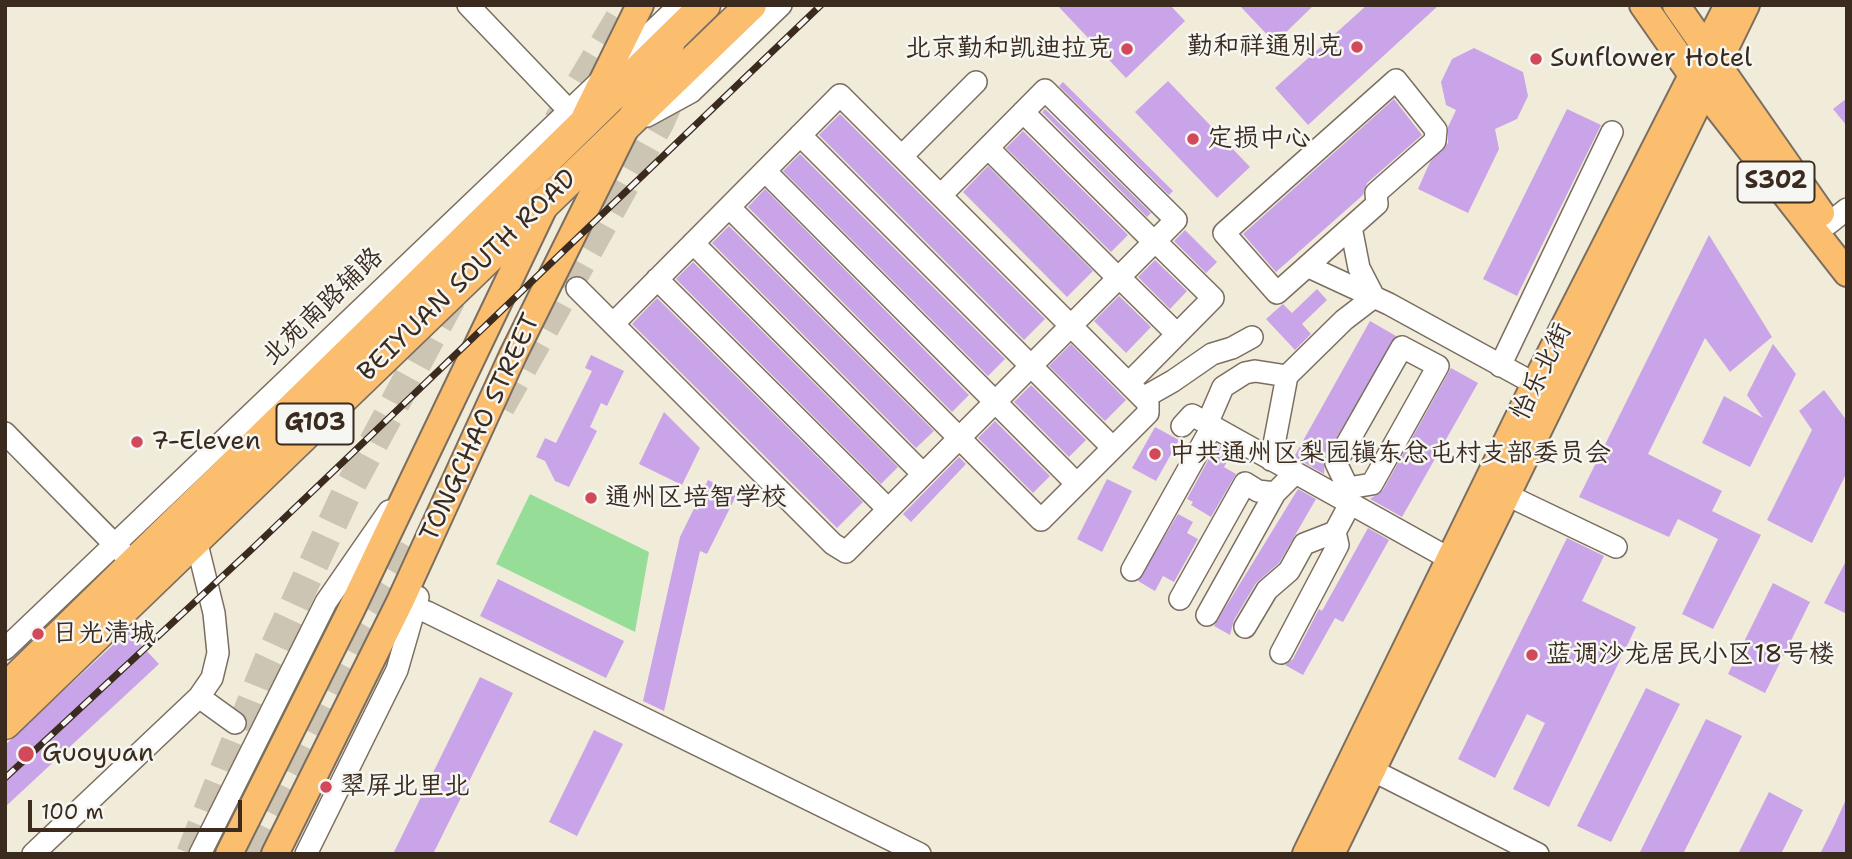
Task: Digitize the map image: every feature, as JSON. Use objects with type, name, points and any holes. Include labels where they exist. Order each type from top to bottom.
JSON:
[{"type":"highway","name":"BEIYUAN SOUTH ROAD","points":[[5,689],[125,555],[684,13],[705,5]]},
{"type":"highway","name":"BEIYUAN SOUTH ROAD","points":[[5,724],[751,5]]},
{"type":"main road","name":"TONGCHAO STREET","points":[[229,854],[548,198],[575,117],[606,75],[640,5]]},
{"type":"main road","name":"S302","points":[[1643,5],[1698,83],[1847,273]]},
{"type":"main road","name":"S302","points":[[1676,5],[1712,57],[1838,216],[1847,248]]},
{"type":"main road","name":"怡乐北街","points":[[1712,57],[1728,5]]},
{"type":"main road","name":"怡乐北街","points":[[1331,854],[1362,765],[1450,559],[1535,384],[1712,57],[1746,5]]},
{"type":"main road","name":"TONGCHAO STREET","points":[[275,854],[408,605],[428,541],[513,355],[684,13]]},
{"type":"main road","name":"怡乐北街","points":[[1306,854],[1362,765],[1507,495],[1698,83]]},
{"type":"street","points":[[468,5],[575,117]]},
{"type":"street","points":[[626,127],[691,92],[780,5]]},
{"type":"street","points":[[606,75],[684,13]]},
{"type":"street","points":[[1396,80],[1436,130],[1435,141],[1376,193],[1377,204],[1351,227],[1278,293],[1224,233],[1396,80]]},
{"type":"street","points":[[902,156],[976,82]]},
{"type":"street","points":[[576,288],[833,544],[846,552],[1176,220],[1045,90],[941,195]]},
{"type":"street","points":[[613,324],[800,135],[841,95],[1136,390],[1148,403],[1148,412],[1041,520],[729,207]]},
{"type":"street","points":[[1023,112],[1213,299],[1177,334],[1136,390]]},
{"type":"street","points":[[1500,366],[1612,132]]},
{"type":"street","points":[[800,135],[1113,448]]},
{"type":"street","points":[[988,148],[1177,334]]},
{"type":"street","points":[[765,171],[1077,484]]},
{"type":"street","points":[[1351,227],[1359,268],[1374,297]]},
{"type":"street","points":[[693,243],[923,474]]},
{"type":"street","points":[[1307,266],[1374,297],[1535,384]]},
{"type":"street","points":[[657,279],[888,509]]},
{"type":"street","points":[[1271,460],[1287,376],[1344,320],[1374,297]]},
{"type":"street","points":[[1136,390],[1252,337]]},
{"type":"street","points":[[1281,653],[1338,545],[1335,532],[1346,497],[1336,463],[1402,347],[1438,366],[1372,484],[1346,497]]},
{"type":"street","points":[[1132,570],[1210,426],[1223,387],[1245,373],[1255,371],[1287,376]]},
{"type":"street","points":[[1182,426],[1192,415],[1294,473],[1346,497],[1450,559]]},
{"type":"street","points":[[5,433],[125,555],[5,649]]},
{"type":"street","points":[[200,854],[326,602],[419,466]]},
{"type":"street","points":[[1275,494],[1258,491],[1245,483],[1182,594],[1210,609],[1275,494],[1294,473]]},
{"type":"street","points":[[1507,495],[1616,547]]},
{"type":"street","points":[[1245,627],[1267,590],[1289,571],[1304,544],[1335,532]]},
{"type":"street","points":[[33,854],[200,697],[212,678],[218,653],[214,613],[196,540]]},
{"type":"street","points":[[306,854],[397,670],[408,605],[920,854]]},
{"type":"street","points":[[200,697],[235,723]]},
{"type":"street","points":[[1362,765],[1538,854]]},
{"type":"green space","points":[[530,494],[649,552],[635,632],[496,564]]},
{"type":"building","name":"北京勤和凯迪拉克","points":[[1057,5],[1170,5],[1185,21],[1126,78]]},
{"type":"building","points":[[1239,5],[1314,5],[1275,43]]},
{"type":"building","name":"勤和祥通别克","points":[[1367,5],[1439,5],[1308,125],[1275,88]]},
{"type":"building","points":[[1474,48],[1523,72],[1528,96],[1517,119],[1495,129],[1499,149],[1468,213],[1418,189],[1430,162],[1448,143],[1448,127],[1456,110],[1446,105],[1441,82],[1452,59]]},
{"type":"building","name":"定损中心","points":[[1168,81],[1250,167],[1217,198],[1135,112]]},
{"type":"building","points":[[1063,82],[1173,191],[1169,195],[1059,86]]},
{"type":"building","points":[[1847,98],[1847,126],[1833,109]]},
{"type":"building","points":[[1394,99],[1422,135],[1367,183],[1363,195],[1276,272],[1243,234]]},
{"type":"building","points":[[1045,109],[1151,213],[1147,217],[1042,112]]},
{"type":"building","points":[[1567,109],[1601,125],[1517,296],[1483,279]]},
{"type":"building","points":[[840,114],[1045,319],[1024,340],[819,135]]},
{"type":"building","points":[[1023,131],[1128,235],[1111,252],[1006,148]]},
{"type":"building","points":[[800,154],[1005,359],[988,376],[783,171]]},
{"type":"building","points":[[988,166],[1093,271],[1067,297],[963,192]]},
{"type":"building","points":[[765,189],[969,395],[952,412],[748,207]]},
{"type":"building","points":[[729,226],[934,431],[916,448],[712,243]]},
{"type":"building","points":[[1185,230],[1217,262],[1206,273],[1174,241]]},
{"type":"building","points":[[1709,235],[1772,337],[1730,372],[1705,338],[1648,454],[1722,491],[1712,511],[1761,535],[1713,629],[1682,614],[1718,539],[1678,519],[1669,537],[1579,497]]},
{"type":"building","points":[[1155,260],[1187,291],[1170,309],[1138,277]]},
{"type":"building","points":[[693,262],[898,467],[881,484],[676,279]]},
{"type":"building","points":[[1317,289],[1327,300],[1302,324],[1311,334],[1295,350],[1266,319],[1283,304],[1292,313]]},
{"type":"building","points":[[1119,296],[1151,327],[1126,353],[1094,321]]},
{"type":"building","points":[[657,298],[863,502],[837,528],[632,324]]},
{"type":"building","points":[[1370,321],[1396,336],[1325,457],[1324,474],[1294,457]]},
{"type":"building","points":[[1071,344],[1126,400],[1105,421],[1049,366]]},
{"type":"building","points":[[1773,344],[1796,374],[1750,467],[1702,443],[1724,396],[1763,418],[1747,395]]},
{"type":"building","points":[[591,355],[624,371],[607,406],[601,403],[590,427],[597,431],[569,487],[555,481],[545,461],[536,457],[545,438],[556,443],[592,371],[585,368]]},
{"type":"building","points":[[1451,368],[1478,383],[1402,517],[1370,499],[1383,490]]},
{"type":"building","points":[[1031,385],[1086,440],[1069,457],[1014,402]]},
{"type":"building","points":[[1824,390],[1847,421],[1847,472],[1812,543],[1767,520],[1812,430],[1799,411]]},
{"type":"building","points":[[664,412],[700,448],[682,485],[639,464]]},
{"type":"building","points":[[995,421],[1050,476],[1033,493],[978,438]]},
{"type":"building","name":"中共通州区梨园镇东总屯村支部委员会","points":[[1155,427],[1179,440],[1156,481],[1132,468]]},
{"type":"building","points":[[1217,444],[1232,453],[1224,467],[1236,474],[1211,517],[1191,505],[1193,502],[1187,499]]},
{"type":"building","points":[[959,457],[966,464],[911,522],[903,514]]},
{"type":"building","points":[[1107,479],[1132,491],[1102,552],[1077,539]]},
{"type":"building","points":[[708,480],[737,494],[707,554],[700,551],[664,711],[643,701],[680,537]]},
{"type":"building","points":[[1298,489],[1316,499],[1279,563],[1256,583],[1234,620],[1230,635],[1214,626]]},
{"type":"building","points":[[1178,514],[1193,522],[1187,533],[1198,539],[1174,582],[1163,576],[1155,591],[1138,581]]},
{"type":"building","points":[[1368,528],[1389,540],[1343,622],[1335,618],[1303,675],[1285,665],[1293,659],[1319,609],[1322,611]]},
{"type":"building","points":[[1567,538],[1604,556],[1582,601],[1636,627],[1549,807],[1513,789],[1545,723],[1527,714],[1495,778],[1458,759]]},
{"type":"building","points":[[1847,559],[1847,614],[1824,603]]},
{"type":"building","points":[[498,579],[624,641],[606,678],[480,616]]},
{"type":"building","points":[[1773,583],[1810,602],[1765,693],[1728,674]]},
{"type":"building","points":[[128,631],[159,664],[5,807],[5,745]]},
{"type":"building","points":[[480,677],[513,693],[433,854],[393,854]]},
{"type":"building","points":[[1646,688],[1680,704],[1611,842],[1577,826]]},
{"type":"building","points":[[1706,719],[1742,736],[1683,854],[1639,854]]},
{"type":"building","points":[[594,730],[623,744],[577,836],[549,822]]},
{"type":"building","points":[[1769,792],[1803,810],[1781,854],[1738,854]]},
{"type":"building","points":[[1847,797],[1847,854],[1820,854],[1834,826]]},
{"type":"tunnel","points":[[558,122],[628,5]]},
{"type":"tunnel","points":[[500,407],[659,123],[712,5]]},
{"type":"tunnel","points":[[191,854],[268,662],[346,494],[451,299]]},
{"type":"tunnel","points":[[252,854],[360,638],[418,543]]},
{"type":"railway","points":[[5,778],[252,549],[821,5]]},
{"type":"place","name":"勤和祥通别克","points":[[1357,47]]},
{"type":"place","name":"北京勤和凯迪拉克","points":[[1127,49]]},
{"type":"place","name":"Sunflower Hotel","points":[[1536,59]]},
{"type":"place","name":"定损中心","points":[[1193,139]]},
{"type":"place","name":"7-Eleven","points":[[137,442]]},
{"type":"place","name":"中共通州区梨园镇东总屯村支部委员会","points":[[1155,454]]},
{"type":"place","name":"通州区培智学校","points":[[591,498]]},
{"type":"place","name":"日光清城","points":[[38,634]]},
{"type":"place","name":"蓝调沙龙居民小区18号楼","points":[[1532,655]]},
{"type":"place","name":"Guoyuan","points":[[26,754]]},
{"type":"place","name":"翠屏北里北","points":[[326,787]]}]
